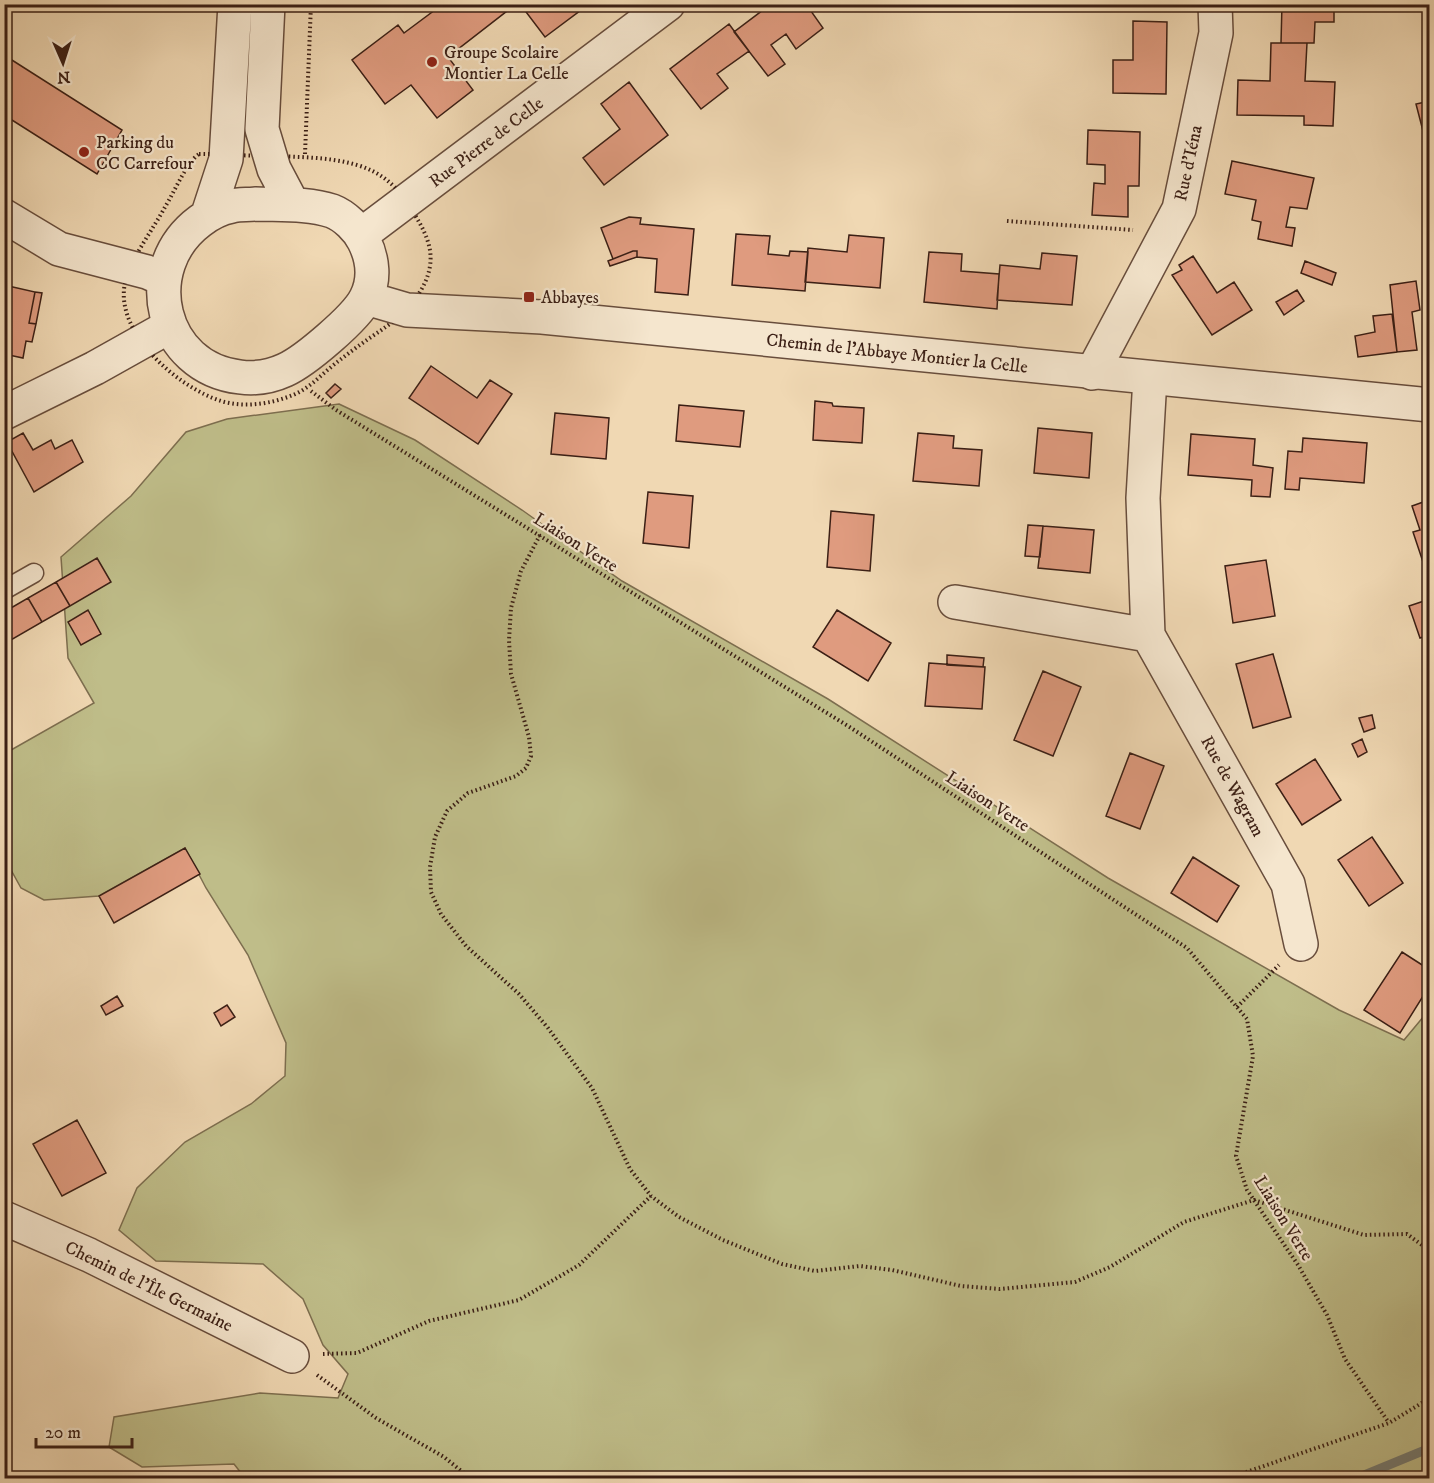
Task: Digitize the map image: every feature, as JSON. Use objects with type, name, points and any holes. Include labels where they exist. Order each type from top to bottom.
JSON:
[{"type":"street","points":[[208,214],[227,154],[235,4]]},
{"type":"street","name":"Rue Pierre de Celle","points":[[361,235],[668,4]]},
{"type":"street","name":"Rue d'Iéna","points":[[1092,373],[1179,208],[1216,33],[1215,4]]},
{"type":"street","points":[[263,9],[262,129],[274,169],[293,205]]},
{"type":"street","points":[[4,413],[95,368],[156,334],[164,307],[163,279],[171,254],[187,230],[208,214],[231,206],[293,205],[333,212],[349,222],[361,235],[369,251],[372,267],[371,285],[356,313],[297,364],[283,371],[262,377],[240,377],[219,372],[198,361],[181,345],[156,334]]},
{"type":"street","points":[[4,216],[59,249],[163,279]]},
{"type":"street","name":"Chemin de l'Abbaye Montier la Celle","points":[[366,298],[407,310],[542,317],[1430,405]]},
{"type":"street","name":"Rue de Wagram","points":[[1150,378],[1143,498],[1148,634],[1288,884],[1301,944]]},
{"type":"street","points":[[955,602],[1148,634]]},
{"type":"street","name":"Chemin de l'Île Germaine","points":[[4,1218],[89,1255],[292,1356]]},
{"type":"lane","points":[[4,590],[34,573]]},
{"type":"path","points":[[306,158],[311,4]]},
{"type":"path","points":[[199,154],[270,156],[338,161],[371,170],[393,184],[422,226],[429,244],[431,263],[425,283],[407,310],[342,358],[307,388],[272,402],[246,404],[223,401],[198,392],[174,376],[152,355],[156,334],[127,312],[124,297],[125,283],[195,157],[199,154]]},
{"type":"path","points":[[1007,221],[1166,232]]},
{"type":"path","name":"Liaison Verte","points":[[312,393],[848,726],[1187,948],[1247,1019],[1253,1056],[1236,1156],[1247,1190],[1298,1265],[1327,1315],[1346,1359],[1389,1423]]},
{"type":"path","points":[[540,535],[521,571],[511,608],[509,640],[511,674],[529,737],[531,756],[526,768],[516,776],[468,793],[447,811],[435,837],[430,867],[431,892],[441,914],[466,946],[519,994],[548,1028],[592,1088],[630,1169],[651,1196],[679,1217],[714,1235],[782,1264],[815,1271],[860,1266],[892,1270],[961,1286],[1000,1289],[1075,1282],[1110,1267],[1184,1222],[1254,1200],[1364,1235],[1407,1234],[1430,1251]]},
{"type":"path","points":[[1237,1007],[1301,944]]},
{"type":"path","points":[[292,1356],[357,1353],[429,1321],[519,1300],[579,1265],[651,1196]]},
{"type":"path","points":[[292,1356],[375,1418],[444,1456],[470,1479]]},
{"type":"path","points":[[1229,1479],[1389,1423],[1430,1398]]},
{"type":"shaded area","points":[[339,404],[415,440],[522,510],[622,581],[828,699],[1108,878],[1339,1010],[1404,1040],[1429,1010],[1429,1478],[245,1478],[234,1464],[142,1467],[109,1447],[114,1417],[260,1393],[338,1398],[348,1374],[323,1345],[303,1299],[263,1264],[156,1261],[119,1230],[137,1188],[185,1142],[251,1104],[285,1076],[286,1043],[248,955],[206,888],[185,848],[99,896],[44,900],[21,888],[5,859],[4,754],[94,703],[68,658],[61,557],[131,496],[186,432],[227,419]]},
{"type":"building","points":[[443,4],[516,4],[448,57],[473,90],[437,118],[411,85],[385,104],[352,60],[398,25],[404,33]]},
{"type":"building","points":[[520,4],[576,4],[581,10],[545,37]]},
{"type":"building","points":[[576,4],[588,4],[581,10]]},
{"type":"building","points":[[771,4],[806,4],[823,28],[796,49],[786,34],[771,45],[785,64],[768,76],[734,32]]},
{"type":"building","points":[[1282,4],[1334,4],[1334,22],[1315,22],[1314,43],[1281,43]]},
{"type":"building","points":[[1133,21],[1167,22],[1166,94],[1113,93],[1113,60],[1133,60]]},
{"type":"building","points":[[729,24],[749,51],[717,74],[728,88],[701,109],[670,69]]},
{"type":"building","points":[[1271,43],[1307,43],[1305,81],[1335,82],[1333,126],[1304,125],[1304,116],[1237,115],[1238,80],[1270,81]]},
{"type":"building","points":[[4,55],[122,130],[97,174],[4,115]]},
{"type":"building","points":[[629,82],[668,135],[604,185],[583,158],[620,129],[601,104]]},
{"type":"building","points":[[1430,101],[1430,158],[1416,104]]},
{"type":"building","points":[[1088,130],[1140,132],[1139,186],[1128,186],[1128,217],[1092,215],[1094,183],[1105,184],[1105,165],[1087,164]]},
{"type":"building","points":[[1232,161],[1314,178],[1307,209],[1290,207],[1286,227],[1295,228],[1292,246],[1258,239],[1261,222],[1252,220],[1256,200],[1225,194]]},
{"type":"building","points":[[629,217],[641,218],[640,224],[694,229],[688,295],[655,292],[657,259],[637,257],[637,251],[633,251],[613,259],[601,228]]},
{"type":"building","points":[[736,234],[770,236],[768,254],[789,256],[790,251],[808,252],[805,291],[732,285]]},
{"type":"building","points":[[849,235],[884,238],[880,288],[805,282],[808,248],[847,252]]},
{"type":"building","points":[[637,251],[637,257],[610,266],[608,261]]},
{"type":"building","points":[[929,252],[962,254],[961,271],[999,274],[997,309],[924,302]]},
{"type":"building","points":[[1042,253],[1077,256],[1072,305],[997,300],[1000,265],[1040,269]]},
{"type":"building","points":[[1193,256],[1217,293],[1234,282],[1252,310],[1212,335],[1172,275],[1182,270],[1179,265]]},
{"type":"building","points":[[1305,261],[1336,273],[1332,285],[1301,273]]},
{"type":"building","points":[[1416,281],[1420,310],[1412,312],[1417,350],[1397,352],[1390,285]]},
{"type":"building","points":[[4,285],[35,292],[29,323],[36,324],[32,342],[26,341],[23,358],[4,354]]},
{"type":"building","points":[[1297,290],[1304,301],[1284,315],[1276,302]]},
{"type":"building","points":[[35,292],[42,293],[36,324],[29,323]]},
{"type":"building","points":[[1392,314],[1397,352],[1358,357],[1355,336],[1375,332],[1373,316]]},
{"type":"building","points":[[431,366],[477,398],[490,380],[512,394],[478,444],[409,398]]},
{"type":"building","points":[[335,384],[341,389],[331,398],[326,393]]},
{"type":"building","points":[[815,401],[832,403],[833,406],[864,408],[862,443],[813,440]]},
{"type":"building","points":[[679,405],[744,411],[740,447],[676,441]]},
{"type":"building","points":[[555,413],[609,418],[606,459],[551,454]]},
{"type":"building","points":[[1038,428],[1092,433],[1089,478],[1034,473]]},
{"type":"building","points":[[23,433],[33,450],[51,440],[55,449],[72,440],[83,462],[34,492],[7,442]]},
{"type":"building","points":[[918,433],[954,436],[953,448],[982,450],[979,486],[913,481]]},
{"type":"building","points":[[1191,434],[1255,439],[1253,465],[1273,468],[1270,497],[1251,496],[1252,480],[1188,475]]},
{"type":"building","points":[[1303,438],[1367,443],[1364,483],[1300,478],[1299,490],[1285,489],[1288,451],[1302,452]]},
{"type":"building","points":[[648,492],[693,496],[689,548],[643,543]]},
{"type":"building","points":[[1426,501],[1430,511],[1430,583],[1413,532],[1420,530],[1412,506]]},
{"type":"building","points":[[831,511],[874,515],[870,571],[827,567]]},
{"type":"building","points":[[1028,525],[1043,526],[1040,557],[1025,556]]},
{"type":"building","points":[[1043,526],[1094,530],[1090,573],[1038,568]]},
{"type":"building","points":[[97,558],[111,582],[70,606],[56,582]]},
{"type":"building","points":[[1266,560],[1275,616],[1233,623],[1225,566]]},
{"type":"building","points":[[56,582],[70,606],[42,622],[28,598]]},
{"type":"building","points":[[28,598],[42,622],[4,644],[4,612]]},
{"type":"building","points":[[1424,601],[1430,618],[1430,635],[1420,638],[1409,606]]},
{"type":"building","points":[[88,610],[101,634],[81,645],[68,622]]},
{"type":"building","points":[[837,610],[891,643],[868,681],[813,647]]},
{"type":"building","points":[[1273,654],[1291,717],[1253,728],[1236,664]]},
{"type":"building","points":[[947,655],[984,658],[983,667],[947,665]]},
{"type":"building","points":[[929,663],[985,667],[982,709],[925,706]]},
{"type":"building","points":[[1043,671],[1081,687],[1053,756],[1014,740]]},
{"type":"building","points":[[1372,715],[1375,728],[1364,732],[1359,718]]},
{"type":"building","points":[[1362,739],[1367,752],[1358,757],[1352,744]]},
{"type":"building","points":[[1130,753],[1164,766],[1140,829],[1106,816]]},
{"type":"building","points":[[1315,759],[1341,800],[1302,825],[1276,784]]},
{"type":"building","points":[[1372,837],[1403,883],[1369,906],[1338,860]]},
{"type":"building","points":[[185,848],[200,874],[114,923],[99,896]]},
{"type":"building","points":[[1193,857],[1239,886],[1217,922],[1171,893]]},
{"type":"building","points":[[1402,952],[1430,970],[1430,985],[1400,1033],[1364,1010]]},
{"type":"building","points":[[117,996],[123,1006],[106,1015],[101,1006]]},
{"type":"building","points":[[227,1005],[235,1017],[221,1026],[214,1013]]},
{"type":"building","points":[[77,1120],[106,1173],[62,1196],[33,1144]]},
{"type":"waterway","points":[[1357,1478],[1430,1448]]},
{"type":"place","name":"Groupe Scolaire Montier La Celle","points":[[432,62]]},
{"type":"place","name":"Parking du CC Carrefour","points":[[84,152]]},
{"type":"place","name":"Abbayes","points":[[529,297]]}]
